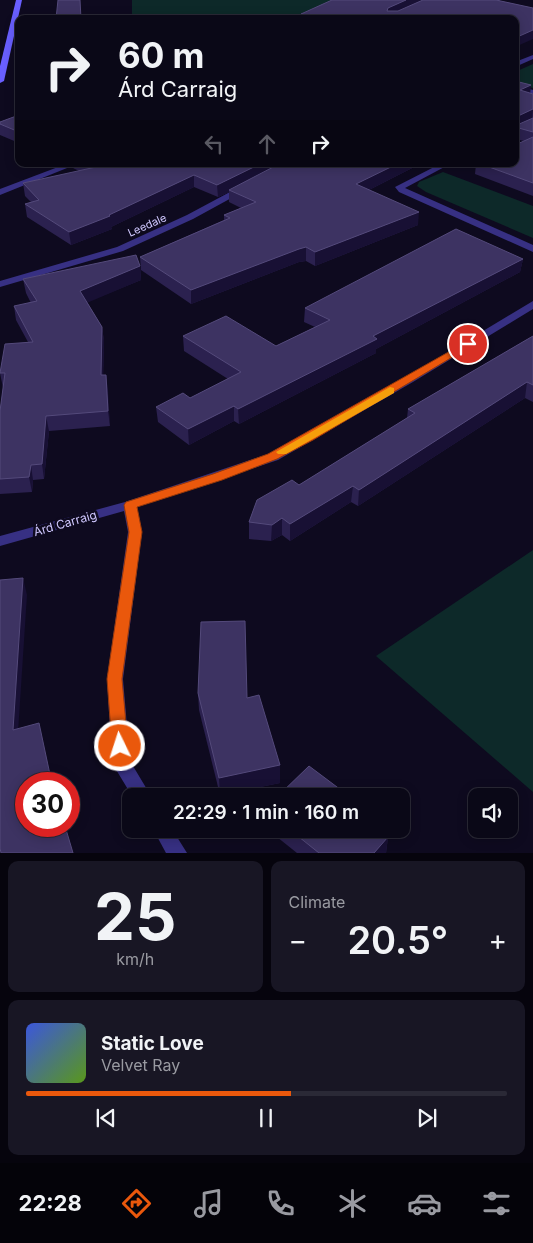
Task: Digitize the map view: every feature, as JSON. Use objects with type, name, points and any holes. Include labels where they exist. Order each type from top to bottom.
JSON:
[{"type":"main road","points":[[15,15],[19,0]]},
{"type":"main road","points":[[0,81],[15,17]]},
{"type":"street","points":[[519,64],[533,57]]},
{"type":"street","points":[[519,88],[533,92]]},
{"type":"street","points":[[0,192],[66,167]]},
{"type":"street","points":[[440,167],[399,187],[533,249]]},
{"type":"street","name":"Leedale","points":[[0,284],[120,249],[190,217],[249,185]]},
{"type":"street","name":"Árd Carraig","points":[[0,541],[130,505],[218,477],[273,456],[409,380],[533,304]]},
{"type":"street","points":[[130,505],[135,532],[115,679],[121,763],[137,788]]},
{"type":"street","points":[[168,838],[177,853]]},
{"type":"green space","points":[[132,0],[338,0],[298,15],[132,15]]},
{"type":"green space","points":[[533,64],[533,88],[519,84],[519,70]]},
{"type":"green space","points":[[443,172],[533,206],[533,238],[426,192],[417,186],[419,182]]},
{"type":"green space","points":[[533,550],[533,792],[376,656]]},
{"type":"building","points":[[58,0],[80,0],[81,15],[56,15]]},
{"type":"building","points":[[332,0],[406,0],[388,8],[387,11],[398,11],[423,0],[496,0],[533,8],[533,30],[519,36],[519,15],[301,14]]},
{"type":"building","points":[[519,82],[531,85],[520,90],[533,94],[533,109],[519,116]]},
{"type":"building","points":[[15,116],[15,130],[0,124],[0,122]]},
{"type":"building","points":[[533,118],[533,132],[519,128],[519,124]]},
{"type":"building","points":[[533,137],[533,183],[489,167],[519,167],[519,143]]},
{"type":"building","points":[[96,167],[254,167],[217,185],[194,175],[110,216],[69,232],[25,204],[39,200],[23,183]]},
{"type":"building","points":[[273,167],[391,167],[356,184],[419,212],[315,252],[306,247],[299,249],[191,290],[140,257],[230,218],[224,215],[256,202],[229,190]]},
{"type":"building","points":[[456,229],[523,259],[373,336],[377,339],[238,409],[234,406],[188,429],[156,407],[183,393],[190,398],[241,372],[183,336],[226,316],[276,346],[330,320],[305,308]]},
{"type":"building","points":[[136,255],[140,266],[80,291],[102,327],[101,375],[106,375],[108,411],[46,416],[42,464],[31,465],[29,477],[0,479],[0,411],[5,373],[0,373],[5,344],[33,342],[14,306],[37,301],[23,279]]},
{"type":"building","points":[[533,336],[533,385],[527,382],[359,490],[353,486],[290,524],[282,518],[272,525],[249,522],[257,500],[292,480],[299,485],[415,413],[408,409]]},
{"type":"building","points":[[23,578],[13,730],[39,723],[49,772],[15,772],[15,837],[68,837],[73,853],[1,853],[0,580]]},
{"type":"building","points":[[245,621],[247,698],[259,695],[280,765],[219,778],[198,693],[201,622]]},
{"type":"building","points":[[309,766],[338,788],[286,788]]},
{"type":"building","points":[[300,838],[387,838],[374,853],[319,853]]},
{"type":"slow traffic","points":[[282,452],[390,390]]},
{"type":"route","points":[[120,746],[115,679],[135,532],[130,505],[218,477],[273,456],[409,380],[468,344]]}]
